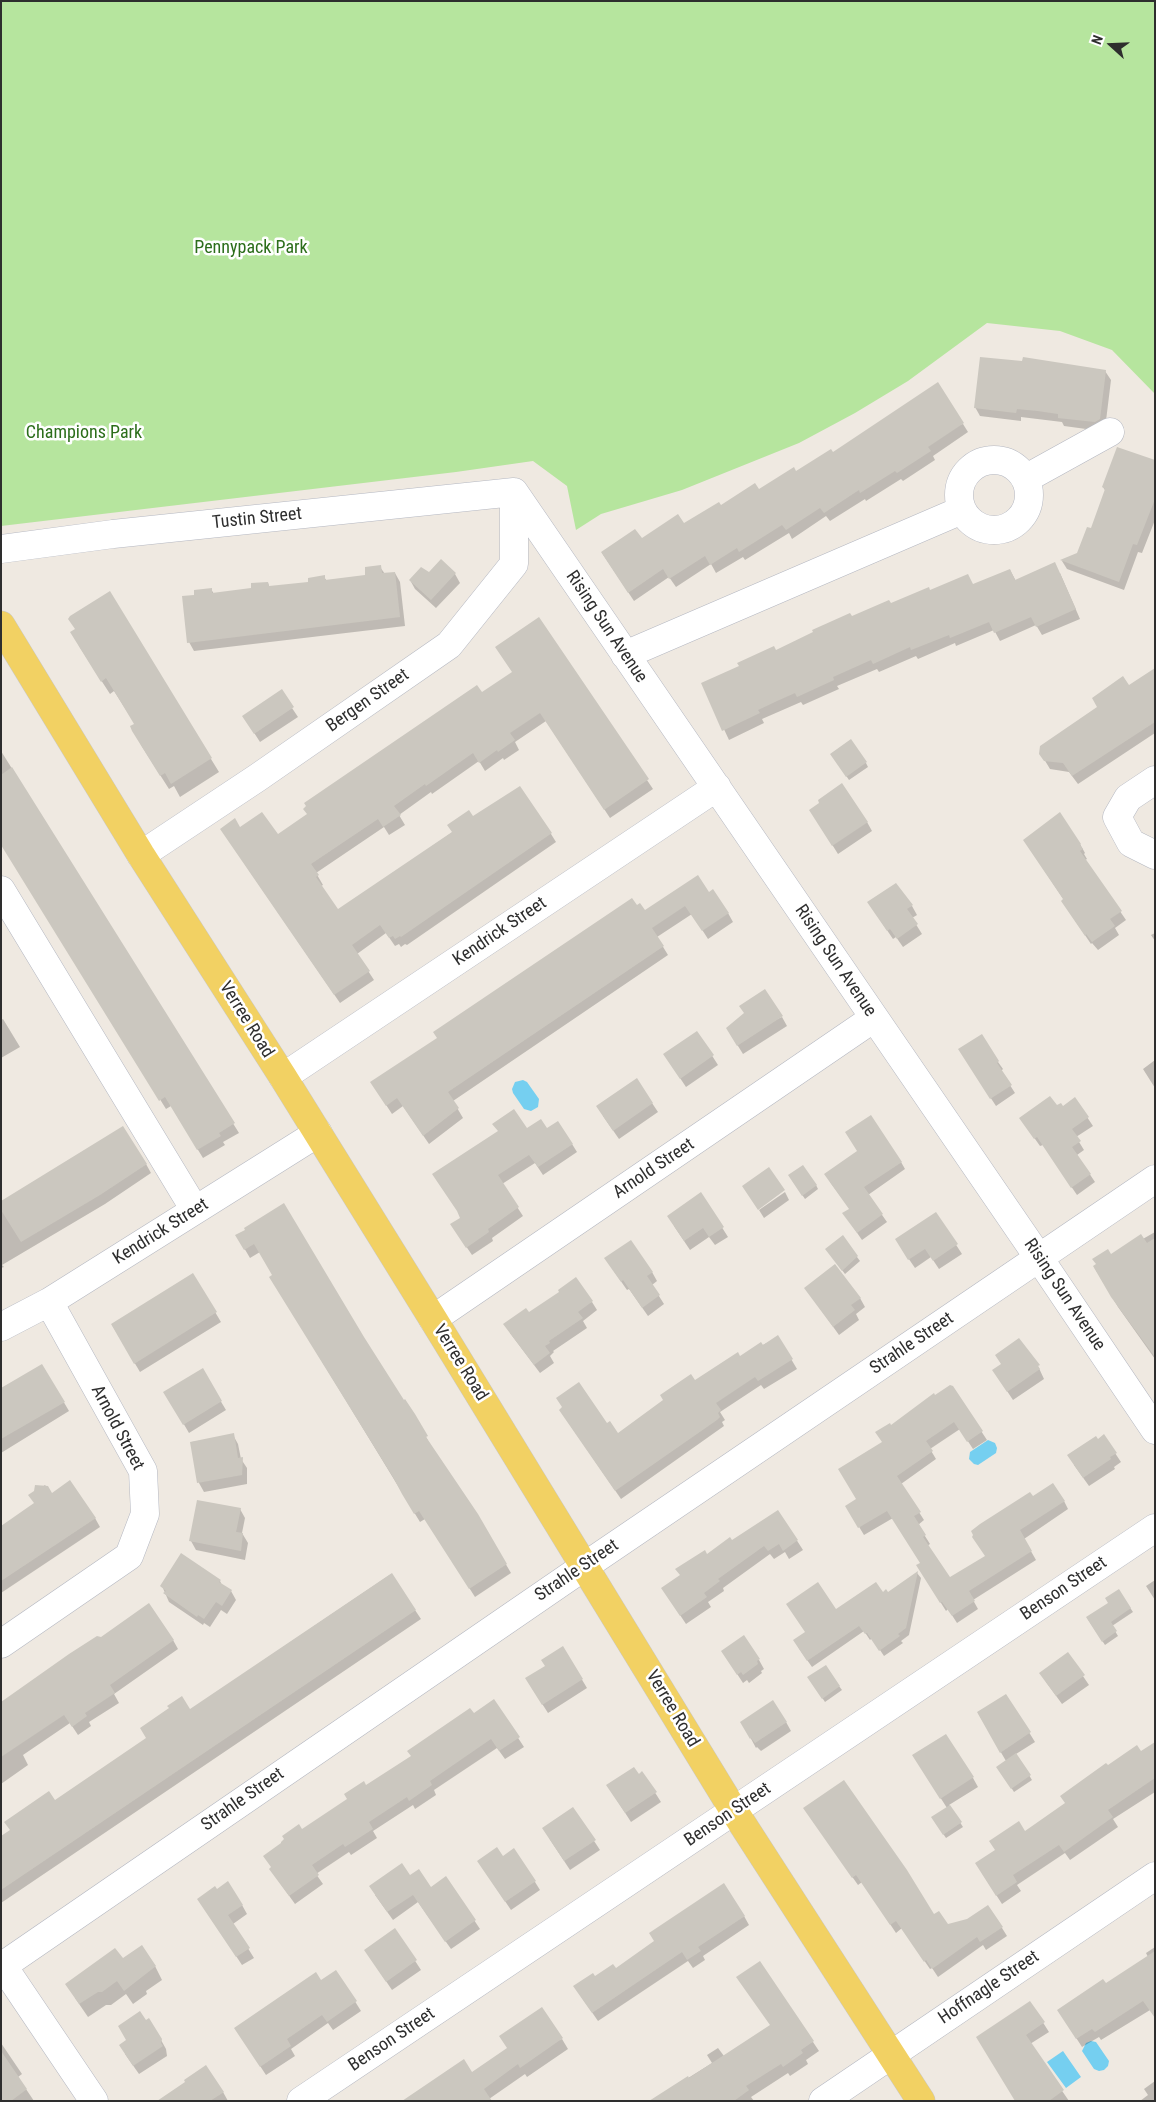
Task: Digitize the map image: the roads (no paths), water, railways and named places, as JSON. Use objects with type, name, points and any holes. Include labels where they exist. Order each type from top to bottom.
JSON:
[{"type":"main road","name":"Verree Road","points":[[1,625],[141,855],[318,1133],[734,1810],[921,2101]]},
{"type":"street","points":[[1025,479],[1110,432]]},
{"type":"street","points":[[1004,461],[1015,466],[1025,479],[1030,497],[1027,508],[1021,518],[1012,525],[1001,529],[989,530],[974,523],[962,510],[959,499],[960,487],[964,477],[972,468],[982,462],[1004,461]]},
{"type":"street","name":"Tustin Street","points":[[1,549],[123,533],[514,492]]},
{"type":"street","name":"Rising Sun Avenue","points":[[514,492],[1155,1430]]},
{"type":"street","name":"Bergen Street","points":[[141,855],[257,778],[449,645],[514,564],[514,492]]},
{"type":"street","points":[[625,655],[962,510]]},
{"type":"street","points":[[1155,780],[1128,798],[1116,817],[1131,843],[1155,855]]},
{"type":"street","name":"Kendrick Street","points":[[283,1077],[717,787]]},
{"type":"street","points":[[1,890],[195,1210]]},
{"type":"street","name":"Arnold Street","points":[[433,1319],[874,1018]]},
{"type":"street","name":"Kendrick Street","points":[[1,1328],[49,1302],[318,1133]]},
{"type":"street","name":"Strahle Street","points":[[2,1966],[585,1566],[1155,1179]]},
{"type":"street","name":"Arnold Street","points":[[1,1644],[129,1556],[145,1514],[143,1471],[49,1302]]},
{"type":"street","name":"Benson Street","points":[[301,2101],[1155,1528]]},
{"type":"street","name":"Hoffnagle Street","points":[[823,2101],[1155,1876]]},
{"type":"street","points":[[2,1966],[94,2101]]},
{"type":"water","points":[[523,1080],[527,1082],[539,1099],[538,1107],[531,1111],[524,1109],[513,1093],[512,1089],[515,1082]]},
{"type":"water","points":[[988,1440],[995,1443],[996,1453],[978,1465],[974,1464],[969,1459],[970,1452]]},
{"type":"water","points":[[1096,2042],[1109,2061],[1108,2066],[1104,2070],[1094,2069],[1082,2051],[1086,2043]]},
{"type":"water","points":[[1063,2051],[1081,2077],[1066,2088],[1047,2062]]},
{"type":"park label","name":"Pennypack Park","points":[[251,248]]},
{"type":"park label","name":"Champions Park","points":[[84,433]]}]
